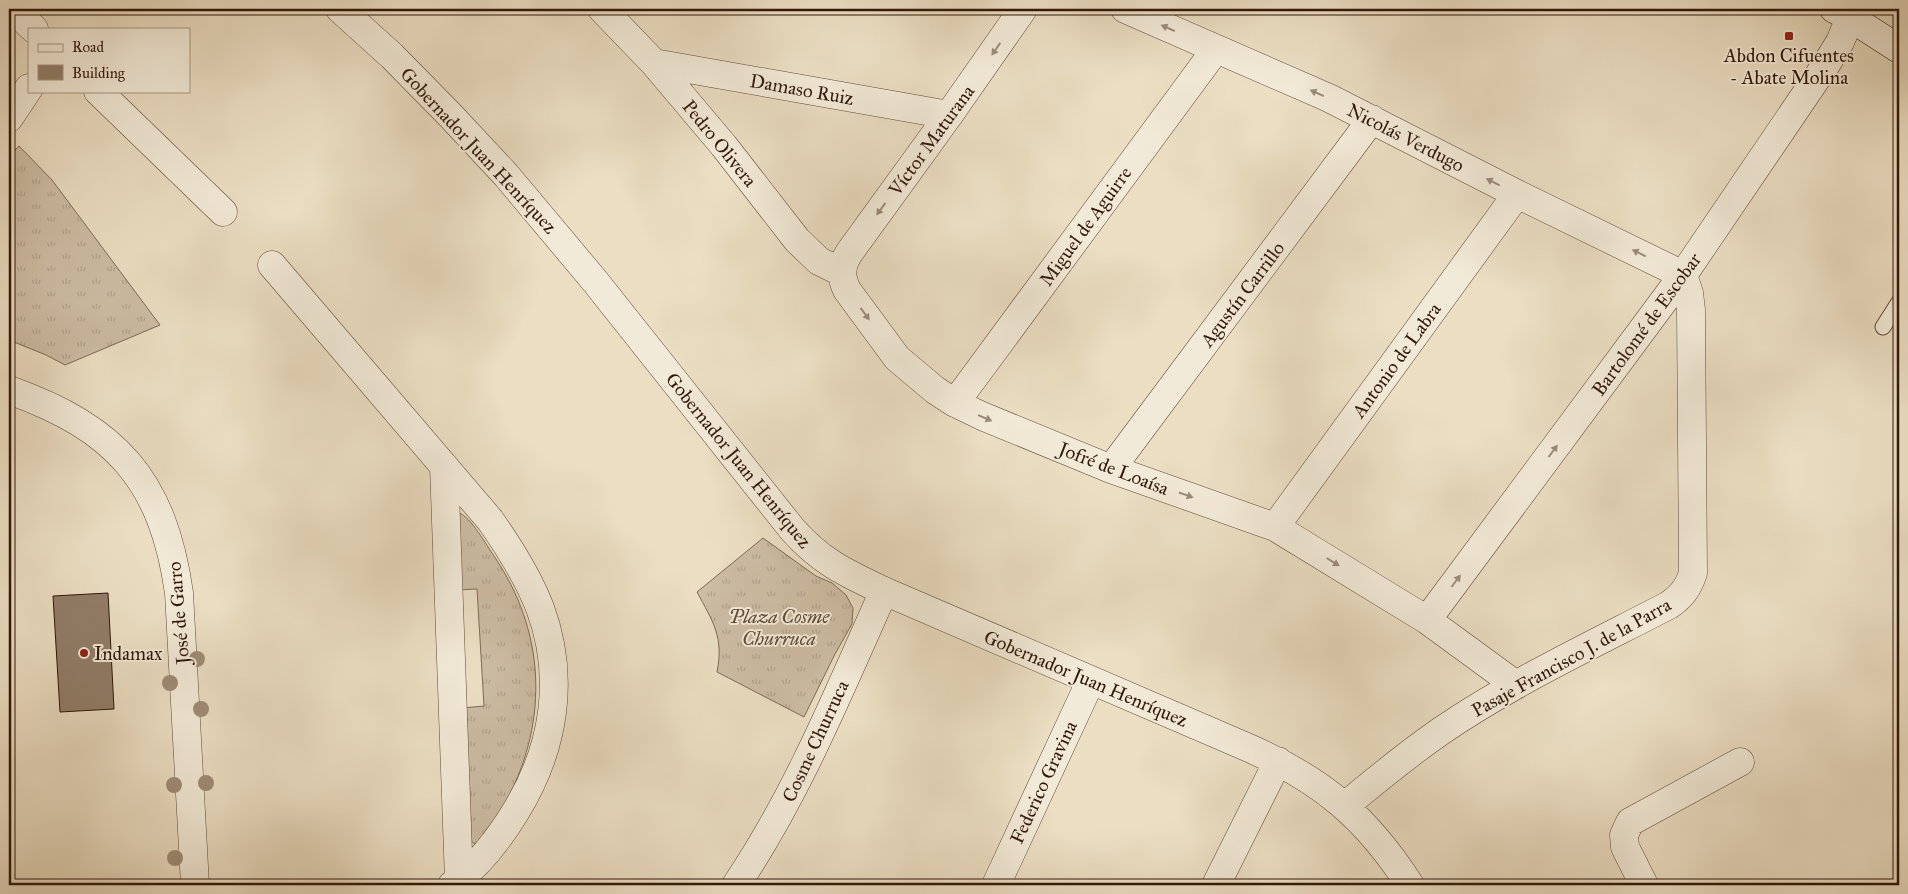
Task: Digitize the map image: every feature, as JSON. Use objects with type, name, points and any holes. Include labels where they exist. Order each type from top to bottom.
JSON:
[{"type":"street","points":[[13,9],[33,28]]},
{"type":"street","name":"Gobernador Juan Henríquez","points":[[340,9],[392,56],[506,175],[594,280],[804,543],[835,567],[884,591],[1278,761],[1302,774],[1345,806],[1384,848],[1410,885]]},
{"type":"street","name":"Pedro Olivera","points":[[602,9],[654,62],[724,146],[796,240],[819,261],[842,272]]},
{"type":"street","name":"Víctor Maturana","points":[[842,272],[844,262],[849,253],[1024,9]]},
{"type":"street","name":"Nicolás Verdugo","points":[[1125,9],[1372,119],[1517,194],[1683,275]]},
{"type":"street","points":[[1846,12],[1899,49]]},
{"type":"street","name":"Bartolomé de Escobar","points":[[1427,620],[1683,275],[1827,63],[1840,42],[1846,12]]},
{"type":"street","name":"Miguel de Aguirre","points":[[955,403],[1216,48]]},
{"type":"street","name":"Damaso Ruiz","points":[[654,62],[949,115]]},
{"type":"street","points":[[9,118],[28,90]]},
{"type":"street","points":[[99,92],[222,212]]},
{"type":"street","name":"Agustín Carrillo","points":[[1111,469],[1372,119]]},
{"type":"street","name":"Antonio de Labra","points":[[1275,527],[1517,194]]},
{"type":"street","points":[[272,265],[490,520],[522,570],[540,608],[548,635],[553,663],[554,691],[552,718],[546,746],[524,798],[509,823],[478,862],[456,882]]},
{"type":"street","name":"Jofré de Loaísa","points":[[842,272],[843,282],[847,290],[897,358],[934,390],[955,403],[1111,469],[1275,527],[1427,620],[1516,685]]},
{"type":"street","name":"Pasaje Francisco J. de la Parra","points":[[1345,806],[1397,763],[1442,730],[1516,685],[1669,605],[1680,597],[1688,586],[1693,573],[1691,310],[1689,293],[1683,275]]},
{"type":"street","name":"José de Garro","points":[[9,390],[60,410],[107,442],[137,474],[160,513],[175,564],[179,593],[194,885]]},
{"type":"street","points":[[444,466],[456,882]]},
{"type":"street","name":"Cosme Churruca","points":[[736,885],[788,800],[816,743],[884,591]]},
{"type":"street","name":"Federico Gravina","points":[[996,885],[1091,680]]},
{"type":"street","points":[[1216,885],[1278,761]]},
{"type":"street","points":[[1644,885],[1625,847],[1624,835],[1630,822],[1740,762]]},
{"type":"lane","points":[[1882,327],[1899,302]]},
{"type":"green space","points":[[19,146],[52,180],[160,325],[65,365],[9,340],[9,156]]},
{"type":"green space","points":[[459,513],[478,532],[511,585],[523,614],[532,644],[536,675],[535,706],[530,737],[521,768],[502,810],[479,843],[475,844],[471,841],[462,708],[484,706],[477,589],[456,590]]},
{"type":"green space","name":"Plaza Cosme Churruca","points":[[763,538],[816,576],[832,583],[846,595],[853,608],[852,624],[804,717],[717,672],[719,649],[716,630],[697,592]]},
{"type":"building","name":"Indamax","points":[[108,593],[114,709],[60,712],[53,596]]},
{"type":"place","name":"Abdon Cifuentes - Abate Molina","points":[[1789,36]]},
{"type":"place","name":"Indamax","points":[[84,653]]}]
